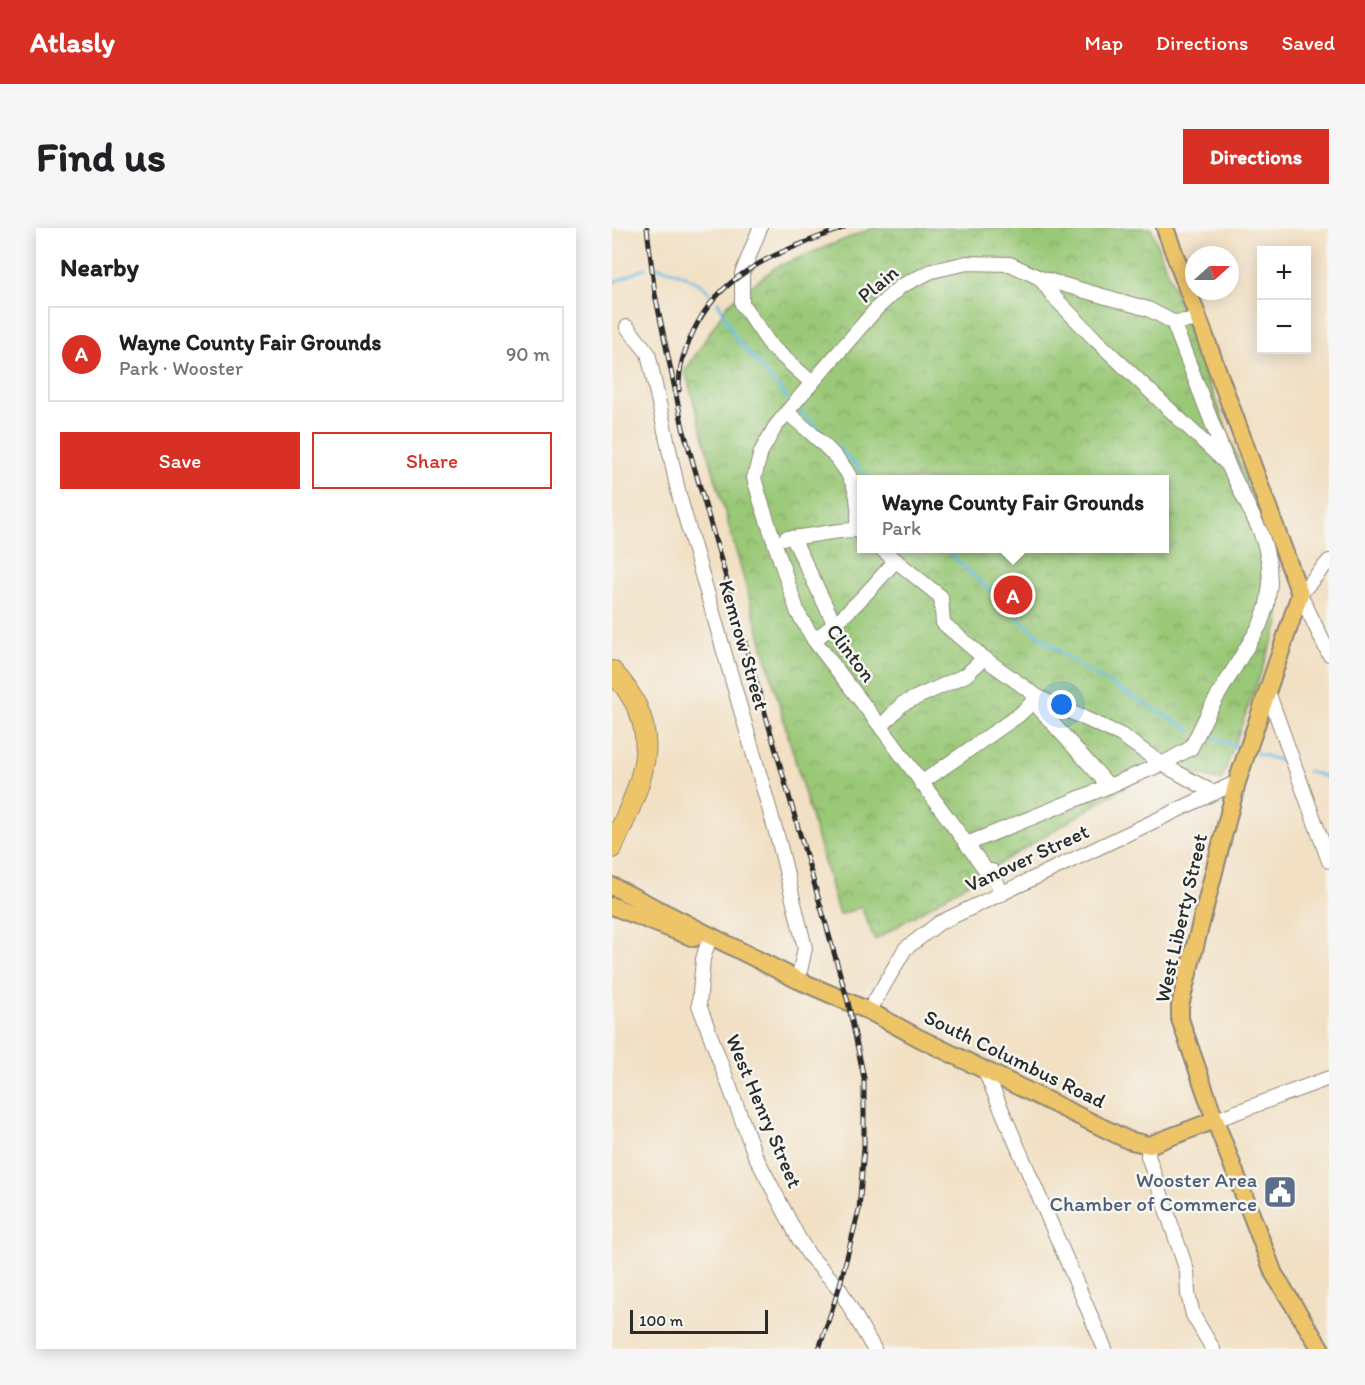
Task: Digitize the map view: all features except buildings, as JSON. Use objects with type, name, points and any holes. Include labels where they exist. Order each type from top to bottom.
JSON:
[{"type":"highway","points":[[612,671],[627,690],[638,710],[646,752],[640,783],[612,848]]},
{"type":"highway","points":[[612,686],[625,705],[636,737],[634,775],[612,827]]},
{"type":"main road","points":[[1165,228],[1300,594]]},
{"type":"main road","name":"West Liberty Street","points":[[1300,594],[1237,783],[1180,1006],[1180,1019],[1215,1120],[1274,1274],[1321,1349]]},
{"type":"main road","name":"South Columbus Road","points":[[612,886],[709,940]]},
{"type":"main road","name":"South Columbus Road","points":[[612,906],[709,940],[869,1011],[1128,1140],[1149,1145]]},
{"type":"main road","points":[[1149,1145],[1215,1120]]},
{"type":"street","points":[[760,228],[742,274],[742,304],[771,346],[812,383]]},
{"type":"street","name":"Plain","points":[[789,410],[878,307],[901,286],[932,271],[967,263],[1010,264],[1040,278],[1148,309],[1173,321],[1198,320]]},
{"type":"street","points":[[1040,278],[1054,297],[1095,339],[1229,467]]},
{"type":"street","points":[[967,844],[1162,764],[1191,748],[1219,693],[1260,625],[1267,605],[1270,584],[1265,546],[1229,467],[1173,321]]},
{"type":"street","name":"Kemrow Street","points":[[627,327],[648,353],[679,495],[780,846],[805,948],[798,980]]},
{"type":"street","points":[[789,410],[846,468],[857,502]]},
{"type":"street","name":"Clinton","points":[[789,410],[775,427],[761,452],[754,478],[798,613],[814,640],[988,873],[992,872],[1002,894]]},
{"type":"street","points":[[1229,467],[1250,459]]},
{"type":"street","points":[[772,534],[793,538],[823,532],[857,532]]},
{"type":"street","points":[[793,538],[835,625]]},
{"type":"street","points":[[886,553],[941,597],[943,623],[984,658],[1038,697],[1121,735],[1162,764],[1214,793]]},
{"type":"street","points":[[814,640],[857,605],[896,560]]},
{"type":"street","name":"West Liberty Street","points":[[1300,594],[1329,561]]},
{"type":"street","points":[[1300,594],[1329,654]]},
{"type":"street","points":[[881,727],[902,704],[966,675],[984,658]]},
{"type":"street","points":[[1268,692],[1329,861]]},
{"type":"street","points":[[921,783],[1018,715],[1038,697]]},
{"type":"street","points":[[1038,697],[1040,708],[1109,786]]},
{"type":"street","name":"Vanover Street","points":[[869,1011],[904,949],[939,922],[1237,783]]},
{"type":"street","name":"West Henry Street","points":[[709,940],[703,959],[699,1005],[755,1155],[799,1239],[809,1255],[839,1288],[874,1349]]},
{"type":"street","points":[[984,1070],[1105,1349]]},
{"type":"street","points":[[1215,1120],[1329,1078]]},
{"type":"street","points":[[1149,1145],[1148,1156],[1187,1271],[1188,1294],[1193,1315],[1212,1349]]},
{"type":"green space","points":[[873,228],[1151,228],[1276,566],[1279,624],[1221,781],[1162,764],[875,940],[861,907],[839,915],[685,371],[728,304],[776,267]]},
{"type":"waterway","points":[[656,267],[685,276],[710,293]]},
{"type":"waterway","points":[[612,283],[645,268]]},
{"type":"waterway","points":[[718,302],[735,337],[788,399]]},
{"type":"waterway","points":[[799,410],[866,475]]},
{"type":"waterway","points":[[949,553],[1034,632],[1084,669],[1191,730]]},
{"type":"waterway","points":[[1206,735],[1240,748]]},
{"type":"waterway","points":[[1256,753],[1288,763]]},
{"type":"waterway","points":[[1308,771],[1329,778]]},
{"type":"railway","points":[[647,228],[655,294],[683,428],[848,1002],[864,1078],[864,1147],[859,1210],[839,1288],[819,1349]]},
{"type":"railway","points":[[679,390],[684,354],[693,332],[705,310],[720,292],[737,277],[777,254],[843,228]]},
{"type":"place","name":"Wayne County Fair Grounds","points":[[1013,595]]},
{"type":"place","name":"Wooster Area Chamber of Commerce","points":[[1280,1192]]}]
